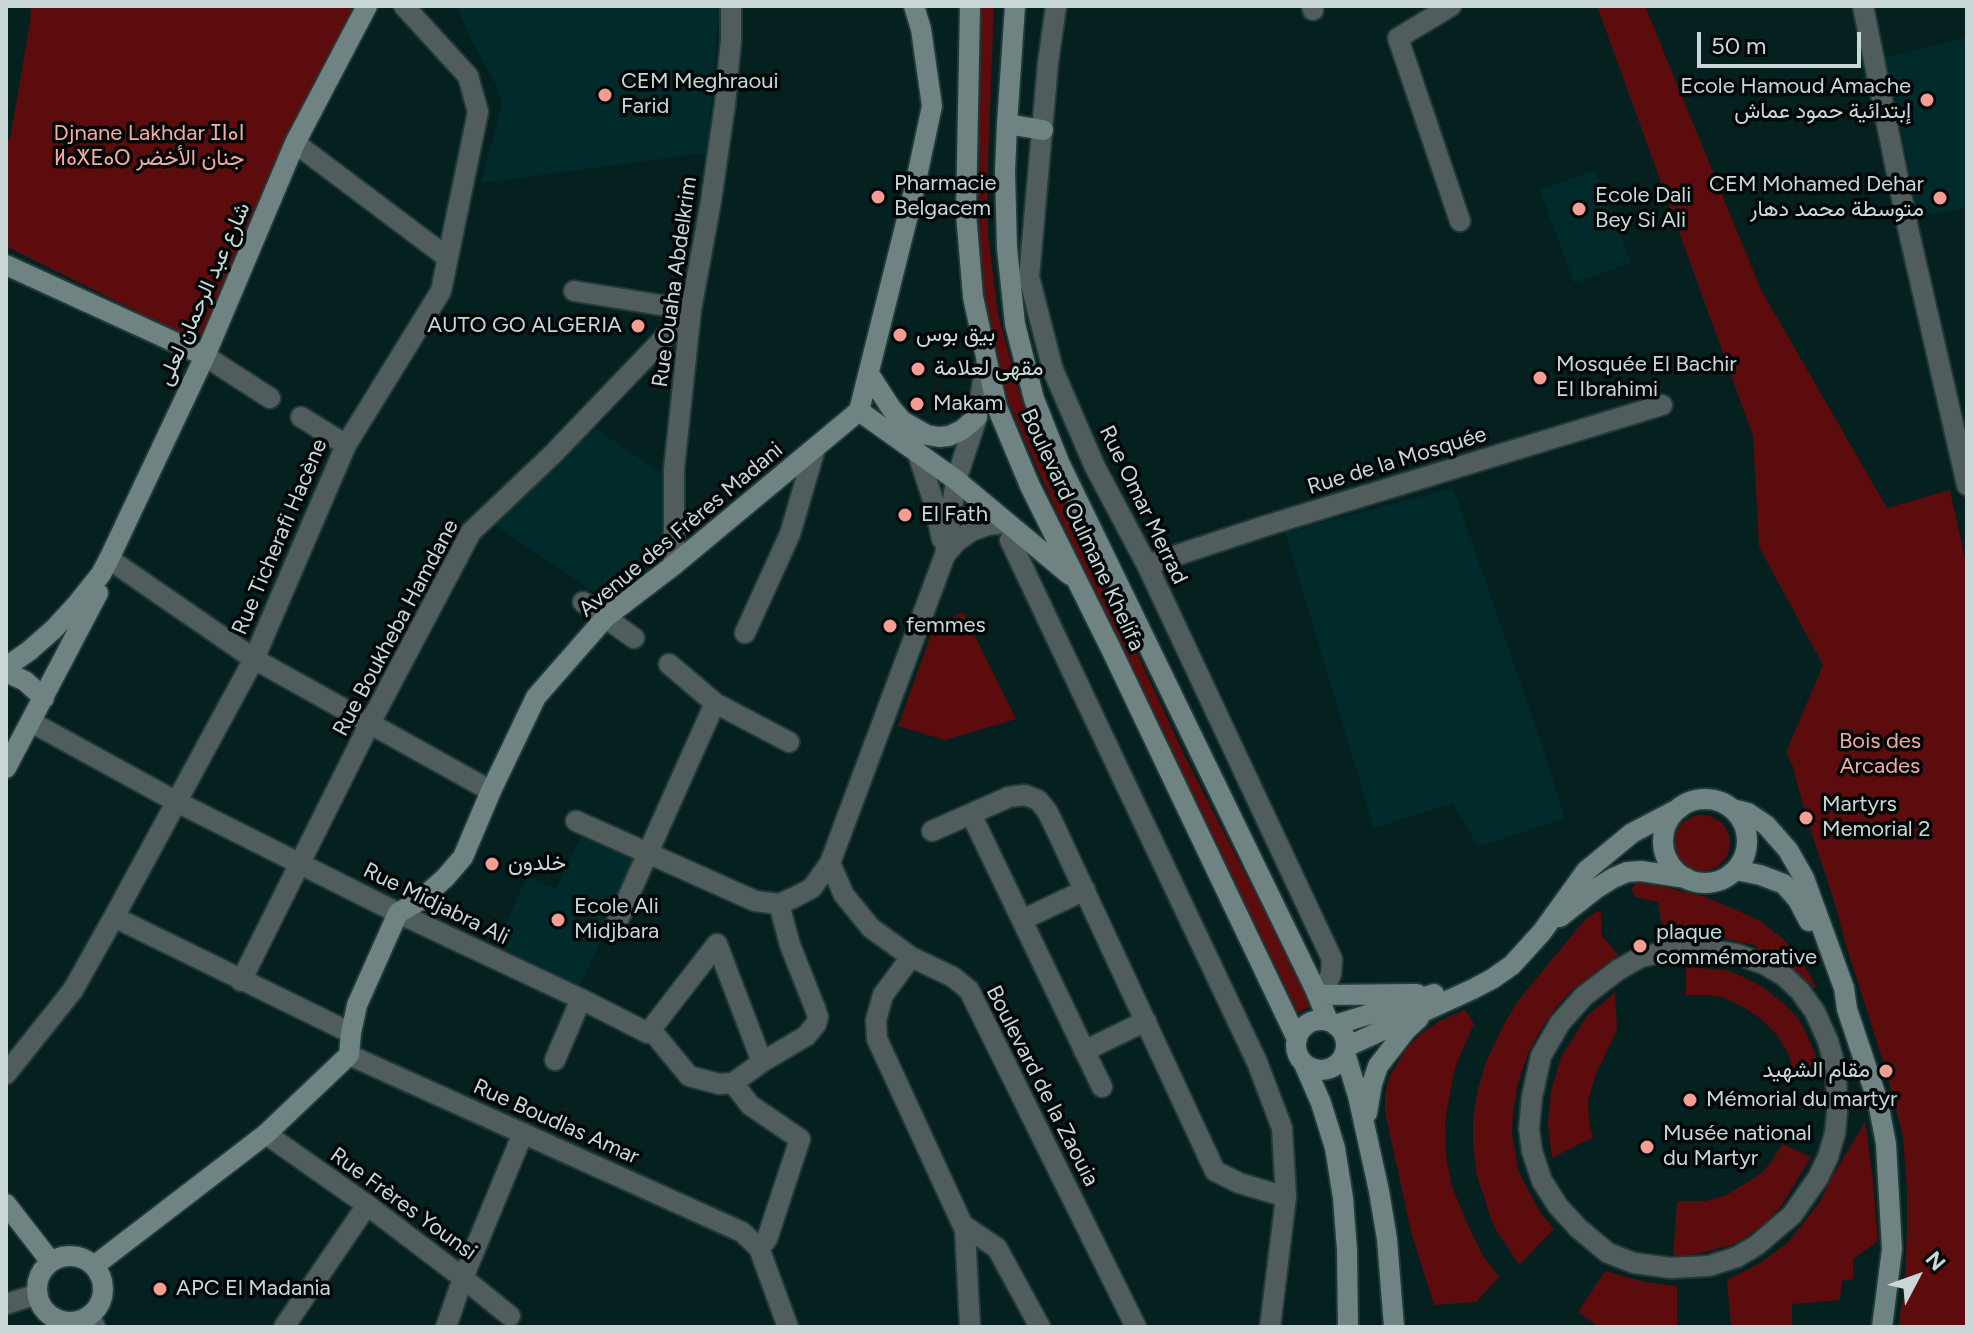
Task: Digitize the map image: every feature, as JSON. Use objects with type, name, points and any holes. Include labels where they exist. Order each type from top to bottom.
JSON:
[{"type":"street","name":"شارع عبد الرحمان لعلى","points":[[109,559],[205,356],[295,143],[367,6]]},
{"type":"street","name":"Rue Ticherafi Hacène","points":[[6,1074],[73,990],[114,917],[254,659],[346,445],[441,291],[478,112],[468,76],[404,6]]},
{"type":"street","name":"Rue Ouaha Abdelkrim","points":[[674,565],[674,469],[691,310],[725,104],[731,6]]},
{"type":"street","points":[[914,6],[921,29],[932,106],[859,411],[956,480],[1008,532],[1076,580]]},
{"type":"street","name":"Boulevard Oulmane Khelifa","points":[[970,6],[966,213],[973,297],[997,407],[1030,486],[1297,1039]]},
{"type":"street","points":[[1015,6],[1005,172],[1007,248],[1015,324],[1034,399],[1073,490],[1317,993],[1332,1023],[1344,1034],[1379,1191],[1387,1239],[1394,1327]]},
{"type":"street","name":"Rue Omar Merrad","points":[[1056,6],[1029,277],[1053,370],[1095,467],[1147,565],[1332,959],[1328,981],[1317,993]]},
{"type":"street","points":[[1451,6],[1398,38],[1460,221]]},
{"type":"street","points":[[1863,6],[1908,228],[1967,485]]},
{"type":"street","points":[[1007,124],[1043,130]]},
{"type":"street","points":[[295,143],[448,258]]},
{"type":"street","points":[[6,265],[205,356],[270,398]]},
{"type":"street","points":[[574,291],[691,310]]},
{"type":"street","name":"Rue Boukheba Hamdane","points":[[241,981],[369,725],[471,532],[554,453],[691,310]]},
{"type":"street","points":[[576,821],[755,901],[779,904],[812,888],[830,863],[945,555],[956,480],[977,417],[986,364]]},
{"type":"street","points":[[869,374],[902,421],[927,435],[949,436],[977,417]]},
{"type":"street","name":"Rue de la Mosquée","points":[[1147,565],[1662,405]]},
{"type":"street","name":"Avenue des Frères Madani","points":[[398,913],[419,901],[463,857],[536,697],[606,617],[674,565],[859,411]]},
{"type":"street","points":[[301,417],[346,445]]},
{"type":"street","points":[[745,633],[790,534],[815,449]]},
{"type":"street","points":[[918,454],[934,503],[945,555]]},
{"type":"street","points":[[945,555],[971,531],[988,525],[1008,532],[1257,1062],[1282,1128],[1286,1197],[1270,1327]]},
{"type":"street","points":[[109,559],[254,659],[491,791]]},
{"type":"street","points":[[44,698],[25,681],[6,670],[54,629],[101,574],[109,559]]},
{"type":"street","points":[[6,768],[104,583],[109,559]]},
{"type":"street","points":[[583,602],[634,638]]},
{"type":"street","points":[[669,664],[715,703],[789,742]]},
{"type":"street","points":[[613,931],[715,703]]},
{"type":"street","name":"Rue Midjabra Ali","points":[[31,722],[177,802],[398,913],[648,1033],[652,1031],[689,1076],[719,1084],[733,1083]]},
{"type":"street","points":[[932,831],[1009,797],[1025,795],[1038,800],[1047,811],[1085,890],[1215,1171],[1239,1183],[1286,1197]]},
{"type":"street","points":[[1348,1327],[1347,1250],[1335,1148],[1321,1103],[1297,1052],[1300,1032],[1312,1022],[1332,1023],[1433,1000],[1492,979],[1512,965],[1542,932],[1576,884],[1597,861],[1632,833],[1693,801],[1707,799],[1748,813],[1766,825],[1788,850],[1804,878],[1844,988],[1847,1009],[1878,1102],[1886,1144],[1892,1249],[1882,1327]]},
{"type":"street","points":[[1680,808],[1666,827],[1665,850],[1669,862],[1686,878]]},
{"type":"street","points":[[1542,932],[1613,878],[1627,872],[1641,871],[1696,882],[1718,882],[1736,870],[1744,859],[1747,845],[1741,819],[1732,809]]},
{"type":"street","points":[[971,814],[1102,1087]]},
{"type":"street","name":"Boulevard de la Zaouia","points":[[830,863],[844,895],[871,928],[911,957],[953,977],[969,990],[1136,1327]]},
{"type":"street","points":[[1736,870],[1773,879],[1792,891],[1805,912],[1834,987],[1847,1009]]},
{"type":"street","points":[[1022,920],[1085,890]]},
{"type":"street","points":[[779,904],[790,945],[818,1017],[806,1036],[733,1083],[750,1105],[800,1139],[767,1239],[759,1248],[788,1327]]},
{"type":"street","points":[[94,1266],[266,1134],[349,1055],[357,1005],[398,913]]},
{"type":"street","points":[[114,917],[351,1033]]},
{"type":"street","points":[[648,1033],[717,944],[762,1062]]},
{"type":"street","points":[[1678,949],[1707,949],[1736,954],[1764,964],[1784,976],[1800,991],[1815,1012],[1836,1070],[1835,1133],[1818,1178],[1792,1215],[1757,1245],[1737,1257],[1709,1266],[1671,1268],[1634,1263],[1608,1253],[1558,1206],[1538,1172],[1529,1129],[1541,1056],[1560,1023],[1584,996],[1641,957],[1678,949]]},
{"type":"street","points":[[911,957],[883,995],[876,1020],[877,1039],[965,1230],[970,1327]]},
{"type":"street","points":[[1317,993],[1380,993],[1433,1000]]},
{"type":"street","points":[[555,1060],[581,999]]},
{"type":"street","points":[[1304,1064],[1324,1070],[1337,1065],[1346,1050],[1433,1000]]},
{"type":"street","points":[[1369,1141],[1369,1098],[1378,1066],[1433,1000]]},
{"type":"street","points":[[1084,1051],[1146,1021]]},
{"type":"street","name":"Rue Boudlas Amar","points":[[349,1055],[742,1232],[759,1248]]},
{"type":"street","points":[[446,1327],[523,1133]]},
{"type":"street","name":"Rue Frères Younsi","points":[[266,1134],[367,1205],[510,1316]]},
{"type":"street","points":[[6,1204],[51,1262]]},
{"type":"street","points":[[284,1327],[367,1205]]},
{"type":"street","points":[[963,1225],[997,1248],[1040,1327]]},
{"type":"street","points":[[39,1327],[40,1276],[51,1262],[68,1256],[86,1260],[101,1275],[103,1297],[93,1322],[58,1320],[49,1314],[40,1300]]},
{"type":"street","points":[[6,1304],[40,1300]]},
{"type":"shaded area","name":"CEM Meghraoui Farid","points":[[456,6],[724,6],[718,22],[707,153],[481,183],[502,105],[496,85]]},
{"type":"shaded area","name":"Ecole Hamoud Amache إبتدائية حمود عماش","points":[[1967,37],[1967,208],[1918,217],[1885,58]]},
{"type":"shaded area","name":"Ecole Dali Bey Si Ali","points":[[1595,170],[1631,263],[1574,283],[1540,190]]},
{"type":"shaded area","points":[[593,427],[672,480],[670,552],[607,601],[493,524]]},
{"type":"shaded area","points":[[1453,488],[1565,818],[1478,847],[1453,803],[1374,828],[1285,532]]},
{"type":"shaded area","name":"Ecole Ali Midjbara","points":[[585,828],[638,856],[577,993],[493,952],[527,877],[556,889]]},
{"type":"green space","name":"Djnane Lakhdar ⵊⵏⴰⵏ ⵍⴰⵅⴹⴰⵔ جنان الأخضر","points":[[31,6],[373,6],[202,344],[6,246],[6,139],[10,139]]},
{"type":"green space","points":[[981,6],[994,6],[988,234],[998,315],[1018,387],[1031,425],[1186,759],[1313,1005],[1298,1013],[1097,600],[1026,444],[997,365],[978,271],[973,173]]},
{"type":"green space","name":"Bois des Arcades","points":[[1597,6],[1645,6],[1761,290],[1887,508],[1950,490],[1967,568],[1967,1327],[1898,1327],[1904,1292],[1907,1230],[1903,1137],[1886,1071],[1786,752],[1823,665],[1759,547],[1753,436]]},
{"type":"green space","points":[[963,612],[1016,719],[945,740],[898,726],[934,626]]},
{"type":"green space","points":[[1702,815],[1722,823],[1730,843],[1722,863],[1702,871],[1682,863],[1674,843],[1682,823]]},
{"type":"green space","points":[[1636,883],[1706,897],[1759,920],[1783,939],[1801,959],[1816,987],[1811,990],[1779,960],[1753,945],[1701,936],[1664,940],[1658,902],[1635,897],[1631,889]]},
{"type":"green space","points":[[1597,911],[1601,913],[1602,936],[1618,955],[1573,989],[1557,1006],[1528,1053],[1517,1087],[1512,1135],[1518,1170],[1541,1213],[1554,1229],[1519,1265],[1493,1225],[1477,1176],[1473,1117],[1478,1089],[1486,1062],[1518,1001],[1577,929]]},
{"type":"green space","points":[[1686,967],[1726,970],[1764,988],[1798,1018],[1815,1053],[1818,1070],[1795,1075],[1787,1051],[1776,1034],[1745,1008],[1722,997],[1686,995]]},
{"type":"green space","points":[[1615,992],[1617,1030],[1596,1073],[1588,1101],[1593,1137],[1552,1158],[1549,1110],[1561,1057],[1586,1017]]},
{"type":"green space","points":[[1465,1010],[1474,1024],[1452,1081],[1445,1122],[1446,1156],[1451,1184],[1466,1221],[1482,1254],[1499,1277],[1476,1302],[1434,1305],[1411,1232],[1385,1112],[1385,1096],[1389,1077],[1408,1046],[1439,1021]]},
{"type":"green space","points":[[1865,1122],[1878,1241],[1853,1259],[1853,1279],[1842,1281],[1840,1300],[1792,1304],[1792,1327],[1731,1327],[1727,1280],[1760,1263],[1787,1243],[1819,1203]]},
{"type":"green space","points":[[1782,1144],[1811,1157],[1782,1205],[1765,1224],[1731,1245],[1697,1254],[1673,1256],[1677,1201],[1706,1201],[1726,1195],[1763,1171]]},
{"type":"green space","points":[[1605,1271],[1645,1282],[1677,1286],[1677,1327],[1599,1327],[1578,1312]]},
{"type":"place","name":"CEM Meghraoui Farid","points":[[605,95]]},
{"type":"place","name":"Ecole Hamoud Amache إبتدائية حمود عماش","points":[[1927,100]]},
{"type":"place","name":"Pharmacie Belgacem","points":[[878,197]]},
{"type":"place","name":"CEM Mohamed Dehar متوسطة محمد دهار","points":[[1940,198]]},
{"type":"place","name":"Ecole Dali Bey Si Ali","points":[[1579,209]]},
{"type":"place","name":"AUTO GO ALGERIA","points":[[638,326]]},
{"type":"place","name":"بيق بوس","points":[[900,335]]},
{"type":"place","name":"مقهى لعلامة","points":[[918,369]]},
{"type":"place","name":"Mosquée El Bachir El Ibrahimi","points":[[1540,378]]},
{"type":"place","name":"Makam","points":[[917,404]]},
{"type":"place","name":"El Fath","points":[[905,515]]},
{"type":"place","name":"femmes","points":[[890,626]]},
{"type":"place","name":"Martyrs Memorial 2","points":[[1806,818]]},
{"type":"place","name":"خلدون","points":[[492,864]]},
{"type":"place","name":"Ecole Ali Midjbara","points":[[558,920]]},
{"type":"place","name":"plaque commémorative","points":[[1640,946]]},
{"type":"place","name":"مقام الشهيد","points":[[1886,1071]]},
{"type":"place","name":"Mémorial du martyr","points":[[1690,1100]]},
{"type":"place","name":"Musée national du Martyr","points":[[1647,1147]]},
{"type":"place","name":"APC El Madania","points":[[160,1289]]}]
